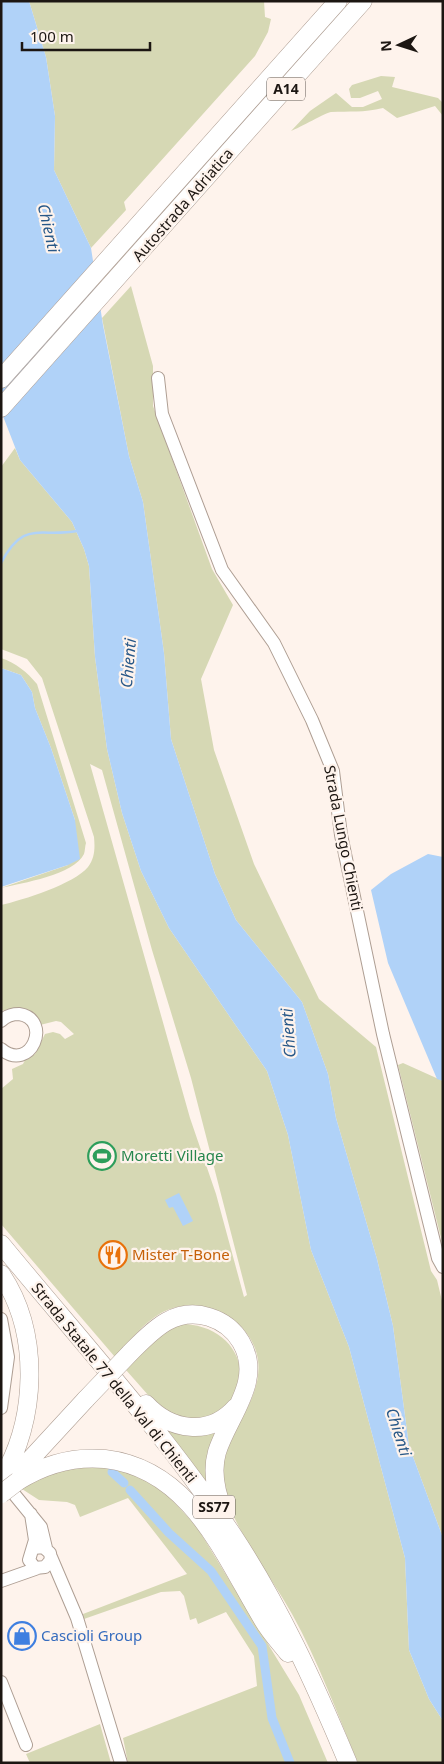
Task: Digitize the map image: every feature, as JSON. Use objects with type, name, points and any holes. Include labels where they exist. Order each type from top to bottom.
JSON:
[{"type":"highway","name":"Autostrada Adriatica","points":[[1,379],[338,1]]},
{"type":"highway","name":"Autostrada Adriatica","points":[[1,408],[364,1]]},
{"type":"highway","name":"Strada Statale 77 della Val di Chienti","points":[[1,1244],[113,1377],[188,1470],[237,1542],[348,1763]]},
{"type":"highway","name":"Strada Statale 77 della Val di Chienti","points":[[1,1261],[153,1443],[205,1512],[293,1651],[336,1763]]},
{"type":"highway","points":[[1,1274],[23,1326],[29,1373],[24,1424],[8,1484]]},
{"type":"highway","points":[[31,1280],[51,1295],[149,1407],[167,1421],[187,1427],[206,1426],[224,1418],[239,1403]]},
{"type":"highway","points":[[8,1484],[86,1399],[156,1328],[171,1318],[198,1314],[218,1320],[236,1335],[247,1356],[248,1383],[217,1452],[214,1478],[218,1500],[282,1609],[293,1651]]},
{"type":"highway","points":[[8,1484],[34,1470],[53,1464],[91,1458],[119,1461],[140,1467],[159,1477],[175,1488],[210,1531],[264,1622],[293,1651]]},
{"type":"street","name":"Strada Lungo Chienti","points":[[158,378],[162,414],[222,570],[274,643],[312,720],[333,771],[341,836],[383,1034],[438,1258],[443,1267]]},
{"type":"street","points":[[1,1021],[9,1015],[22,1015],[33,1023],[37,1035],[33,1047],[23,1054],[12,1055],[1,1049]]},
{"type":"street","points":[[1,1319],[8,1356],[1,1408]]},
{"type":"street","points":[[8,1484],[41,1527],[40,1558],[62,1581],[77,1618],[122,1763]]},
{"type":"street","points":[[6,1579],[40,1558]]},
{"type":"street","points":[[1,1682],[26,1745]]},
{"type":"green space","points":[[29,1],[264,1],[265,17],[271,19],[268,32],[255,56],[124,202],[126,210],[91,248],[54,170],[55,116],[46,57]]},
{"type":"green space","points":[[381,76],[395,77],[392,87],[438,98],[443,103],[443,116],[435,106],[397,118],[383,108],[331,112],[291,131],[310,111],[336,93],[352,107],[363,107],[382,99],[378,91],[360,98],[351,98],[349,89],[352,85]]},
{"type":"green space","points":[[131,286],[153,366],[153,406],[212,569],[233,605],[201,679],[214,750],[254,864],[319,999],[376,1047],[431,1271],[437,1280],[443,1305],[443,1538],[409,1446],[393,1326],[377,1259],[336,1118],[328,1074],[302,1002],[236,920],[215,874],[171,739],[164,653],[143,502],[129,456],[102,318]]},
{"type":"green space","points":[[15,448],[20,460],[72,522],[84,549],[89,566],[95,657],[107,749],[122,813],[141,871],[169,928],[267,1071],[288,1135],[311,1250],[349,1347],[405,1558],[409,1650],[429,1699],[443,1721],[443,1763],[358,1763],[327,1687],[292,1614],[246,1539],[230,1508],[224,1492],[222,1474],[224,1457],[253,1394],[258,1378],[258,1360],[254,1345],[246,1332],[221,1312],[191,1305],[176,1307],[154,1317],[115,1357],[1,1224],[1,1089],[13,1079],[12,1069],[23,1064],[25,1060],[35,1054],[45,1034],[53,1032],[60,1034],[65,1039],[74,1034],[61,1022],[56,1021],[40,1025],[9,1009],[1,1011],[1,905],[48,891],[81,873],[92,860],[94,837],[42,678],[27,659],[1,649],[1,467]],"holes":[[[90,764],[102,770],[152,950],[191,1078],[247,1295],[244,1297],[216,1194],[190,1118]]]},
{"type":"green space","points":[[1,658],[21,668],[37,684],[86,843],[84,854],[78,861],[59,873],[1,888],[68,865],[75,820],[51,748],[35,708],[32,692],[21,675],[1,668]]},
{"type":"green space","points":[[403,1063],[443,1081],[443,1246],[398,1065]]},
{"type":"green space","points":[[185,1324],[206,1328],[222,1337],[233,1350],[239,1365],[240,1380],[234,1396],[223,1410],[202,1422],[171,1421],[126,1370],[152,1341],[166,1331]]},
{"type":"green space","points":[[164,1426],[212,1429],[215,1433],[209,1487]]},
{"type":"green space","points":[[97,1466],[121,1468],[151,1482],[165,1492],[197,1527],[299,1695],[328,1763],[128,1763],[123,1738],[257,1686],[254,1656],[226,1612],[198,1624],[196,1618],[190,1620],[184,1596],[180,1591],[161,1592],[84,1619],[83,1614],[187,1574],[128,1498],[80,1517],[75,1505],[67,1502],[39,1500],[22,1489],[39,1478],[58,1471]]},
{"type":"green space","points":[[100,1724],[111,1763],[30,1763],[26,1754]]},
{"type":"water","name":"Chienti","points":[[1,1],[29,1],[46,57],[55,116],[54,170],[91,248],[103,325],[129,456],[143,502],[164,653],[171,739],[215,874],[236,920],[302,1002],[328,1074],[336,1118],[377,1259],[393,1326],[409,1446],[443,1538],[443,1721],[429,1699],[409,1650],[405,1558],[349,1347],[311,1250],[288,1135],[267,1071],[169,928],[141,871],[122,813],[107,749],[95,657],[89,566],[84,549],[72,522],[20,460],[1,411]]},
{"type":"water","points":[[1,668],[21,675],[32,692],[35,708],[51,748],[75,820],[80,859],[68,865],[1,887]]},
{"type":"water","points":[[428,854],[443,857],[443,1081],[437,1079],[388,963],[371,890],[391,874]]},
{"type":"water","points":[[179,1193],[193,1221],[183,1226],[173,1207],[169,1208],[165,1200]]},
{"type":"waterway","points":[[1,563],[9,549],[17,540],[25,535],[77,531]]},
{"type":"waterway","points":[[112,1472],[124,1483]]},
{"type":"waterway","points":[[130,1490],[169,1533],[211,1571],[262,1646],[272,1718],[290,1763]]},
{"type":"place","name":"Moretti Village","points":[[102,1156]]},
{"type":"place","name":"Mister T-Bone","points":[[113,1255]]},
{"type":"place","name":"Cascioli Group","points":[[22,1636]]}]
